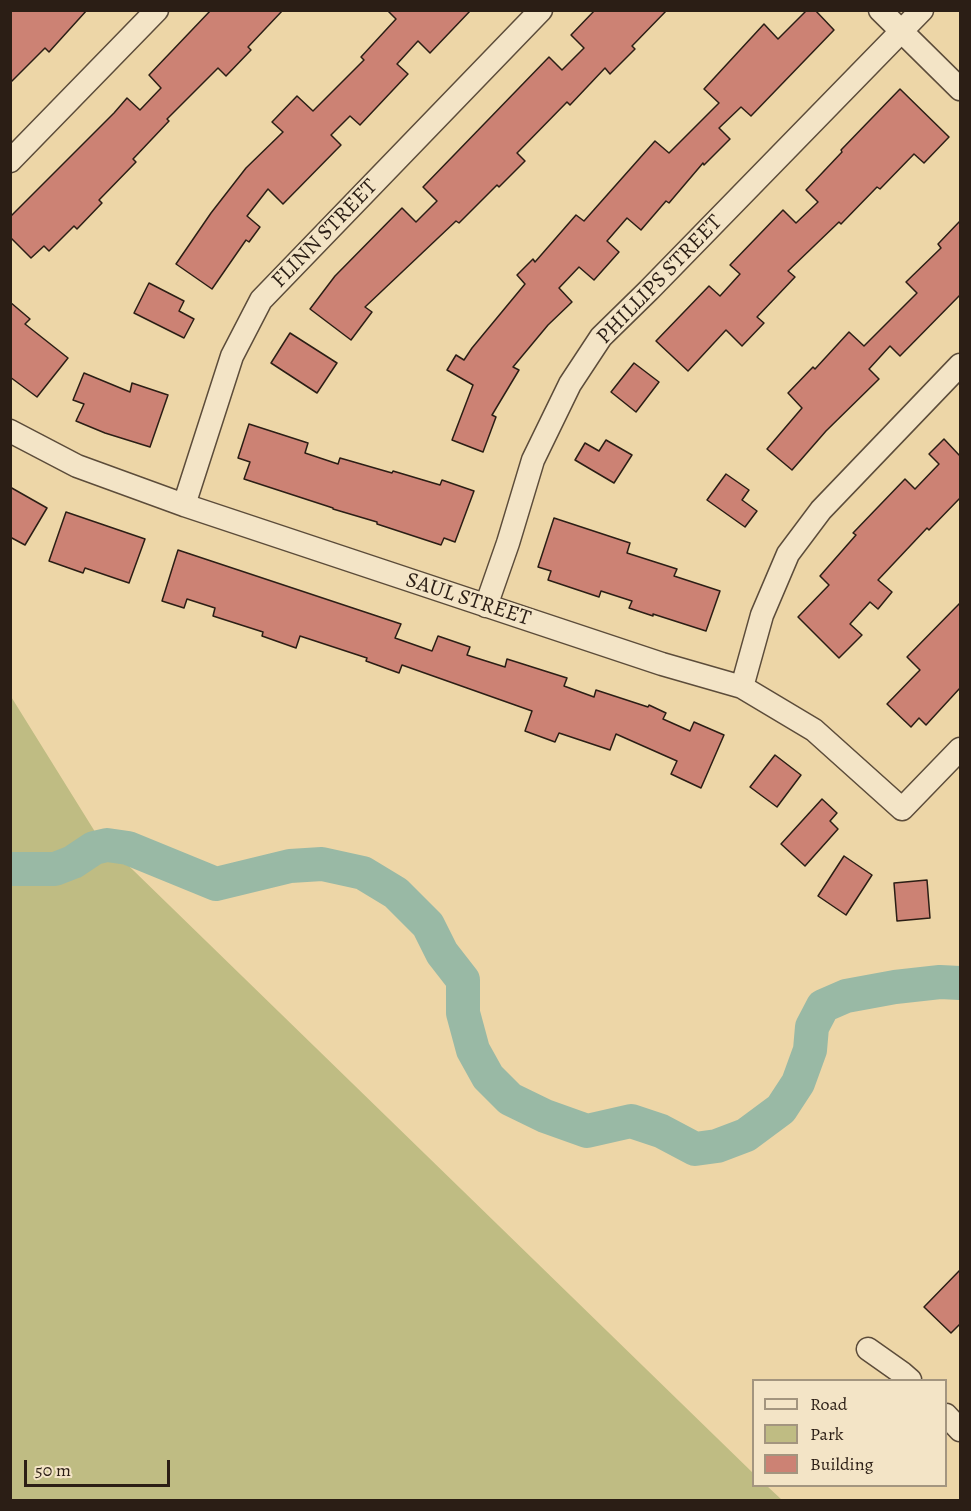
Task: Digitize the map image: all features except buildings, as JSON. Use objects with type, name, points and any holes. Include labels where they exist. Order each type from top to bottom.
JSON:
[{"type":"street","points":[[10,161],[157,10]]},
{"type":"street","name":"FLINN STREET","points":[[184,505],[232,356],[261,300],[542,10]]},
{"type":"street","points":[[880,10],[960,89]]},
{"type":"street","name":"PHILLIPS STREET","points":[[486,606],[533,460],[570,384],[601,337],[922,10]]},
{"type":"street","points":[[742,687],[762,615],[788,554],[820,510],[960,365]]},
{"type":"street","name":"SAUL STREET","points":[[10,431],[77,466],[184,505],[662,664],[742,687],[814,730],[902,809],[960,749]]},
{"type":"street","points":[[868,1349],[909,1379]]},
{"type":"street","points":[[947,1417],[960,1430]]},
{"type":"green space","points":[[10,695],[97,835],[752,1472],[752,1487],[768,1487],[782,1500],[11,1500]]},
{"type":"waterway","points":[[10,869],[55,869],[73,862],[94,848],[107,845],[128,848],[216,884],[290,866],[322,864],[363,873],[396,893],[428,925],[442,953],[463,980],[463,1013],[473,1050],[488,1077],[510,1099],[545,1116],[587,1131],[631,1121],[661,1131],[695,1149],[717,1146],[746,1135],[781,1109],[798,1083],[810,1050],[812,1027],[823,1006],[846,996],[895,987],[940,982],[960,983]]}]
